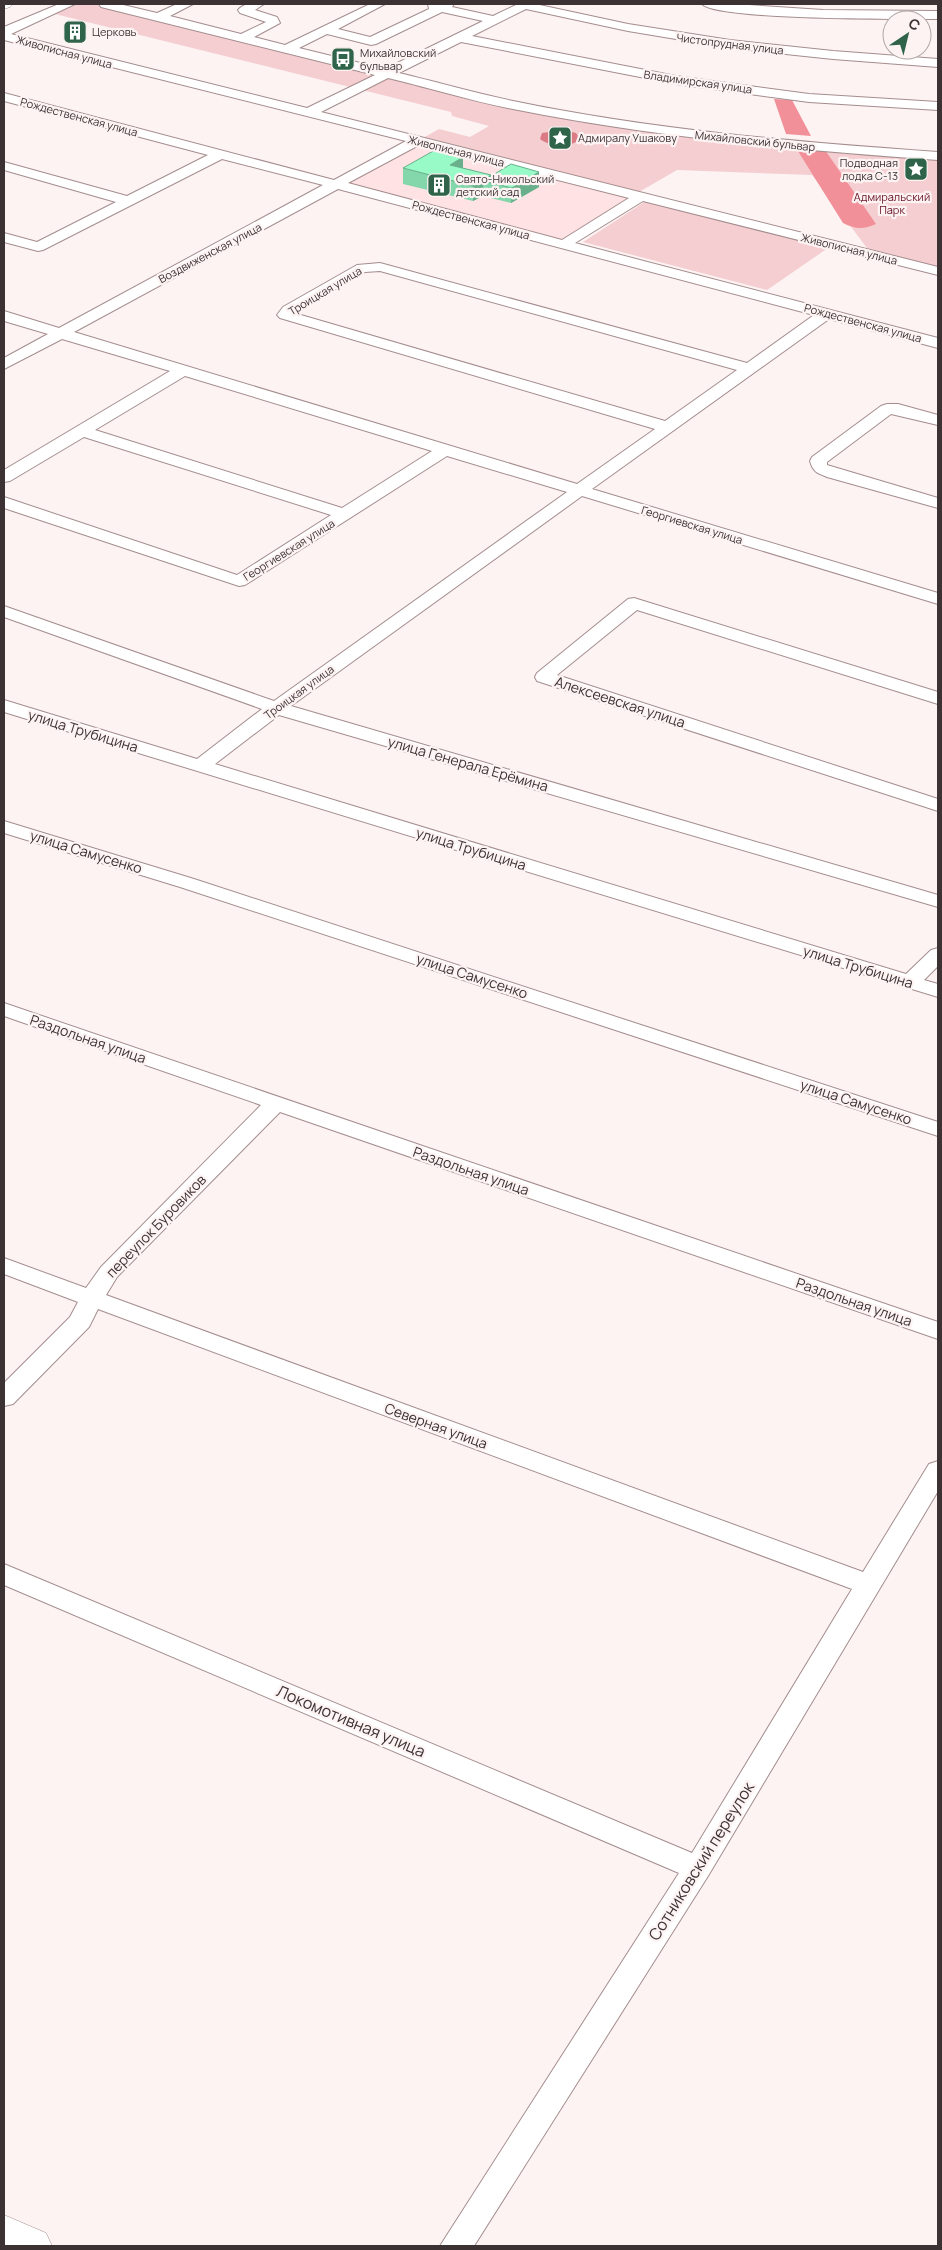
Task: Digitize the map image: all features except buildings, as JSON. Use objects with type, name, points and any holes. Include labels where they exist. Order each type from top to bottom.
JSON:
[{"type":"street","points":[[4,34],[69,4]]},
{"type":"street","name":"Михайловский бульвар","points":[[105,4],[513,104],[676,132],[810,147],[938,156]]},
{"type":"street","points":[[159,17],[187,4]]},
{"type":"street","points":[[242,38],[274,23],[263,16],[244,10],[258,4]]},
{"type":"street","points":[[287,49],[378,4]]},
{"type":"street","points":[[424,4],[444,6],[494,20]]},
{"type":"street","points":[[308,114],[525,4]]},
{"type":"street","name":"Чистопрудная улица","points":[[525,4],[662,36],[760,50],[938,64]]},
{"type":"street","points":[[708,4],[732,8],[815,13],[938,15]]},
{"type":"street","points":[[325,30],[371,41],[444,6]]},
{"type":"street","name":"Живописная улица","points":[[4,34],[308,114],[938,271]]},
{"type":"street","name":"Владимирская улица","points":[[460,38],[676,80],[809,98],[938,106]]},
{"type":"street","name":"Рождественская улица","points":[[6,99],[938,343]]},
{"type":"street","name":"Воздвиженская улица","points":[[4,364],[416,141]]},
{"type":"street","points":[[4,237],[38,247],[220,154]]},
{"type":"street","points":[[4,166],[129,201]]},
{"type":"street","points":[[569,240],[640,197]]},
{"type":"street","name":"Троицкая улица","points":[[667,427],[285,315],[288,310],[362,268],[370,266],[380,267],[750,369]]},
{"type":"street","name":"Троицкая улица","points":[[200,766],[276,708],[827,314]]},
{"type":"street","name":"Георгиевская улица","points":[[4,316],[938,599]]},
{"type":"street","points":[[4,477],[184,370]]},
{"type":"street","points":[[938,420],[898,409],[887,409],[818,461],[820,468],[833,473],[938,503]]},
{"type":"street","points":[[83,431],[345,514]]},
{"type":"street","name":"Георгиевская улица","points":[[4,502],[239,581],[446,449]]},
{"type":"street","name":"Алексеевская улица","points":[[938,698],[634,603],[544,677],[938,805]]},
{"type":"street","name":"улица Генерала Ерёмина","points":[[4,612],[276,708],[938,901]]},
{"type":"street","name":"улица Трубицина","points":[[4,706],[938,991]]},
{"type":"street","name":"улица Самусенко","points":[[4,827],[196,886],[938,1129]]},
{"type":"street","points":[[910,982],[938,954]]},
{"type":"street","name":"Раздольная улица","points":[[4,1009],[275,1104],[938,1330]]},
{"type":"street","name":"переулок Буровиков","points":[[4,1398],[80,1321],[91,1299],[109,1272],[275,1104]]},
{"type":"street","name":"Северная улица","points":[[4,1266],[869,1585]]},
{"type":"street","name":"Сотниковский переулок","points":[[456,2246],[698,1868],[938,1470]]},
{"type":"street","name":"Локомотивная улица","points":[[4,1574],[698,1868]]},
{"type":"shaded area","points":[[774,99],[792,100],[811,136],[786,134]]},
{"type":"shaded area","points":[[563,130],[576,133],[580,139],[571,144],[555,145],[540,139],[542,133]]},
{"type":"shaded area","points":[[416,144],[630,197],[563,241],[343,183]]},
{"type":"shaded area","points":[[796,148],[825,150],[876,224],[859,228],[843,223]]},
{"type":"green space","name":"Адмиральский Парк","points":[[78,4],[93,4],[507,106],[792,147],[938,158],[938,268],[870,252],[812,175],[677,170],[639,192],[423,138],[439,129],[470,137],[489,126],[452,116],[451,112],[55,14]]},
{"type":"green space","points":[[646,201],[828,248],[767,290],[583,242]]},
{"type":"place","name":"Церковь","points":[[75,32]]},
{"type":"place","name":"Михайловский бульвар","points":[[343,59]]},
{"type":"place","name":"Адмиралу Ушакову","points":[[560,138]]},
{"type":"place","name":"Подводная лодка С-13","points":[[916,169]]},
{"type":"place","name":"Свято-Никольский детский сад","points":[[439,185]]}]
